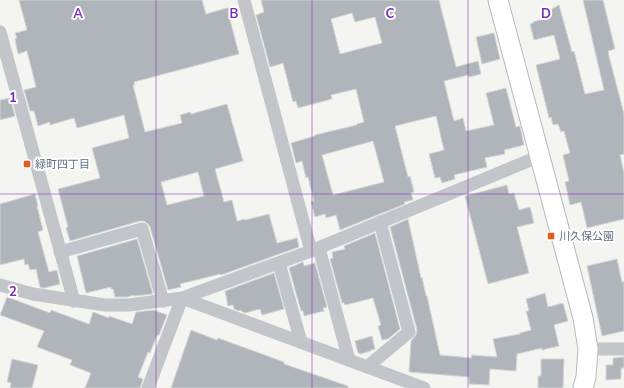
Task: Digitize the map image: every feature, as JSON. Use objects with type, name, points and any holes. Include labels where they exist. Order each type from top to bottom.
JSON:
[{"type":"street","points":[[244,0],[315,249],[349,360]]},
{"type":"street","points":[[498,0],[583,318],[588,349],[586,377],[583,388]]},
{"type":"street","points":[[0,32],[74,301]]},
{"type":"street","points":[[0,285],[33,294],[105,305],[129,305],[182,298],[315,249],[540,156]]},
{"type":"street","points":[[367,367],[409,332],[380,222]]},
{"type":"street","points":[[60,252],[142,229],[163,300]]},
{"type":"street","points":[[279,263],[301,342]]},
{"type":"street","points":[[182,298],[349,360],[407,385],[424,388]]},
{"type":"street","points":[[148,388],[182,298]]},
{"type":"street","points":[[588,349],[624,350]]},
{"type":"building","points":[[19,0],[202,0],[206,14],[234,6],[237,18],[230,20],[239,54],[134,82],[135,85],[133,85],[145,132],[182,123],[180,115],[190,112],[191,114],[227,104],[243,161],[215,169],[224,202],[232,200],[237,221],[269,214],[277,243],[297,238],[299,247],[221,275],[180,284],[181,287],[168,290],[150,227],[144,221],[70,241],[58,189],[100,178],[92,148],[129,138],[124,115],[77,128],[74,118],[50,125],[50,122],[38,126],[34,111],[30,111],[24,90],[36,87],[27,51],[18,54],[15,39],[17,38],[15,33],[27,30]],"holes":[[[198,172],[204,196],[167,205],[161,182]]]},
{"type":"building","points":[[261,0],[439,0],[456,67],[478,61],[481,74],[469,77],[468,75],[444,81],[454,121],[463,118],[466,131],[494,125],[486,93],[506,88],[516,127],[520,126],[524,145],[504,150],[505,154],[485,158],[487,167],[454,175],[455,179],[442,183],[440,177],[435,178],[429,154],[444,150],[436,116],[395,126],[408,177],[410,176],[414,192],[411,193],[413,200],[404,202],[405,204],[340,230],[336,215],[326,218],[325,214],[315,217],[311,202],[314,201],[308,177],[306,178],[302,161],[296,163],[291,143],[364,122],[356,89],[331,95],[332,99],[298,108],[296,101],[293,102],[283,63],[270,67],[256,15],[264,12]],"holes":[[[352,13],[355,22],[375,17],[382,43],[340,54],[331,19]],[[373,141],[384,182],[333,195],[322,155]]]},
{"type":"building","points":[[583,0],[603,0],[615,49],[608,51],[624,114],[624,154],[620,155],[624,173],[624,219],[587,228],[581,202],[570,205],[565,182],[569,181],[563,155],[570,153],[564,131],[561,132],[558,124],[553,125],[551,117],[549,118],[536,65],[560,59],[554,35],[534,40],[530,24],[544,19],[543,14],[559,5],[572,52],[574,51],[585,94],[604,90]]},
{"type":"building","points":[[494,33],[500,59],[482,64],[476,37]]},
{"type":"building","points":[[10,98],[15,116],[0,120],[0,100]]},
{"type":"building","points":[[507,185],[509,194],[514,193],[519,210],[530,207],[534,223],[517,227],[529,273],[488,284],[465,196]]},
{"type":"building","points":[[35,194],[43,230],[38,232],[49,272],[57,270],[60,284],[44,288],[40,287],[36,269],[30,270],[28,264],[25,265],[24,259],[0,265],[0,204]]},
{"type":"building","points":[[408,219],[440,355],[471,358],[472,355],[497,357],[493,339],[520,334],[531,330],[526,311],[529,311],[526,299],[545,293],[548,307],[563,303],[568,321],[554,325],[559,346],[542,350],[542,348],[517,354],[516,371],[490,369],[489,385],[469,384],[469,377],[409,372],[411,341],[416,335],[417,330],[390,227]]},
{"type":"building","points":[[375,233],[400,329],[388,339],[382,340],[378,326],[381,325],[373,298],[345,305],[342,303],[330,259],[333,258],[332,252],[345,249],[344,246]]},
{"type":"building","points":[[137,239],[153,294],[115,297],[111,287],[86,293],[77,256]]},
{"type":"building","points":[[617,259],[622,282],[624,281],[624,331],[602,336],[587,266]]},
{"type":"building","points":[[303,262],[304,266],[315,263],[327,307],[323,308],[324,311],[304,316],[303,311],[301,311],[289,268]]},
{"type":"building","points":[[274,273],[284,309],[262,315],[260,309],[245,313],[241,310],[239,311],[234,309],[233,305],[228,306],[225,291]]},
{"type":"building","points":[[7,297],[50,313],[51,310],[89,324],[93,312],[132,324],[136,312],[154,310],[167,315],[150,353],[148,352],[138,377],[143,379],[140,388],[85,388],[91,373],[70,365],[72,360],[37,347],[44,331],[0,315]]},
{"type":"building","points":[[191,330],[217,340],[218,338],[284,362],[284,364],[348,386],[348,388],[171,388]]},
{"type":"building","points":[[372,336],[375,349],[360,354],[358,353],[355,341]]},
{"type":"building","points":[[624,357],[624,368],[621,368],[621,379],[606,380],[606,365],[613,365],[613,358]]},
{"type":"building","points":[[12,359],[38,365],[32,388],[10,388],[11,383],[7,382]]},
{"type":"building","points":[[541,359],[564,359],[563,388],[538,388],[538,376],[541,376]]},
{"type":"place","name":"緑町四丁目","points":[[27,164]]},
{"type":"place","name":"川久保公園","points":[[551,236]]}]
